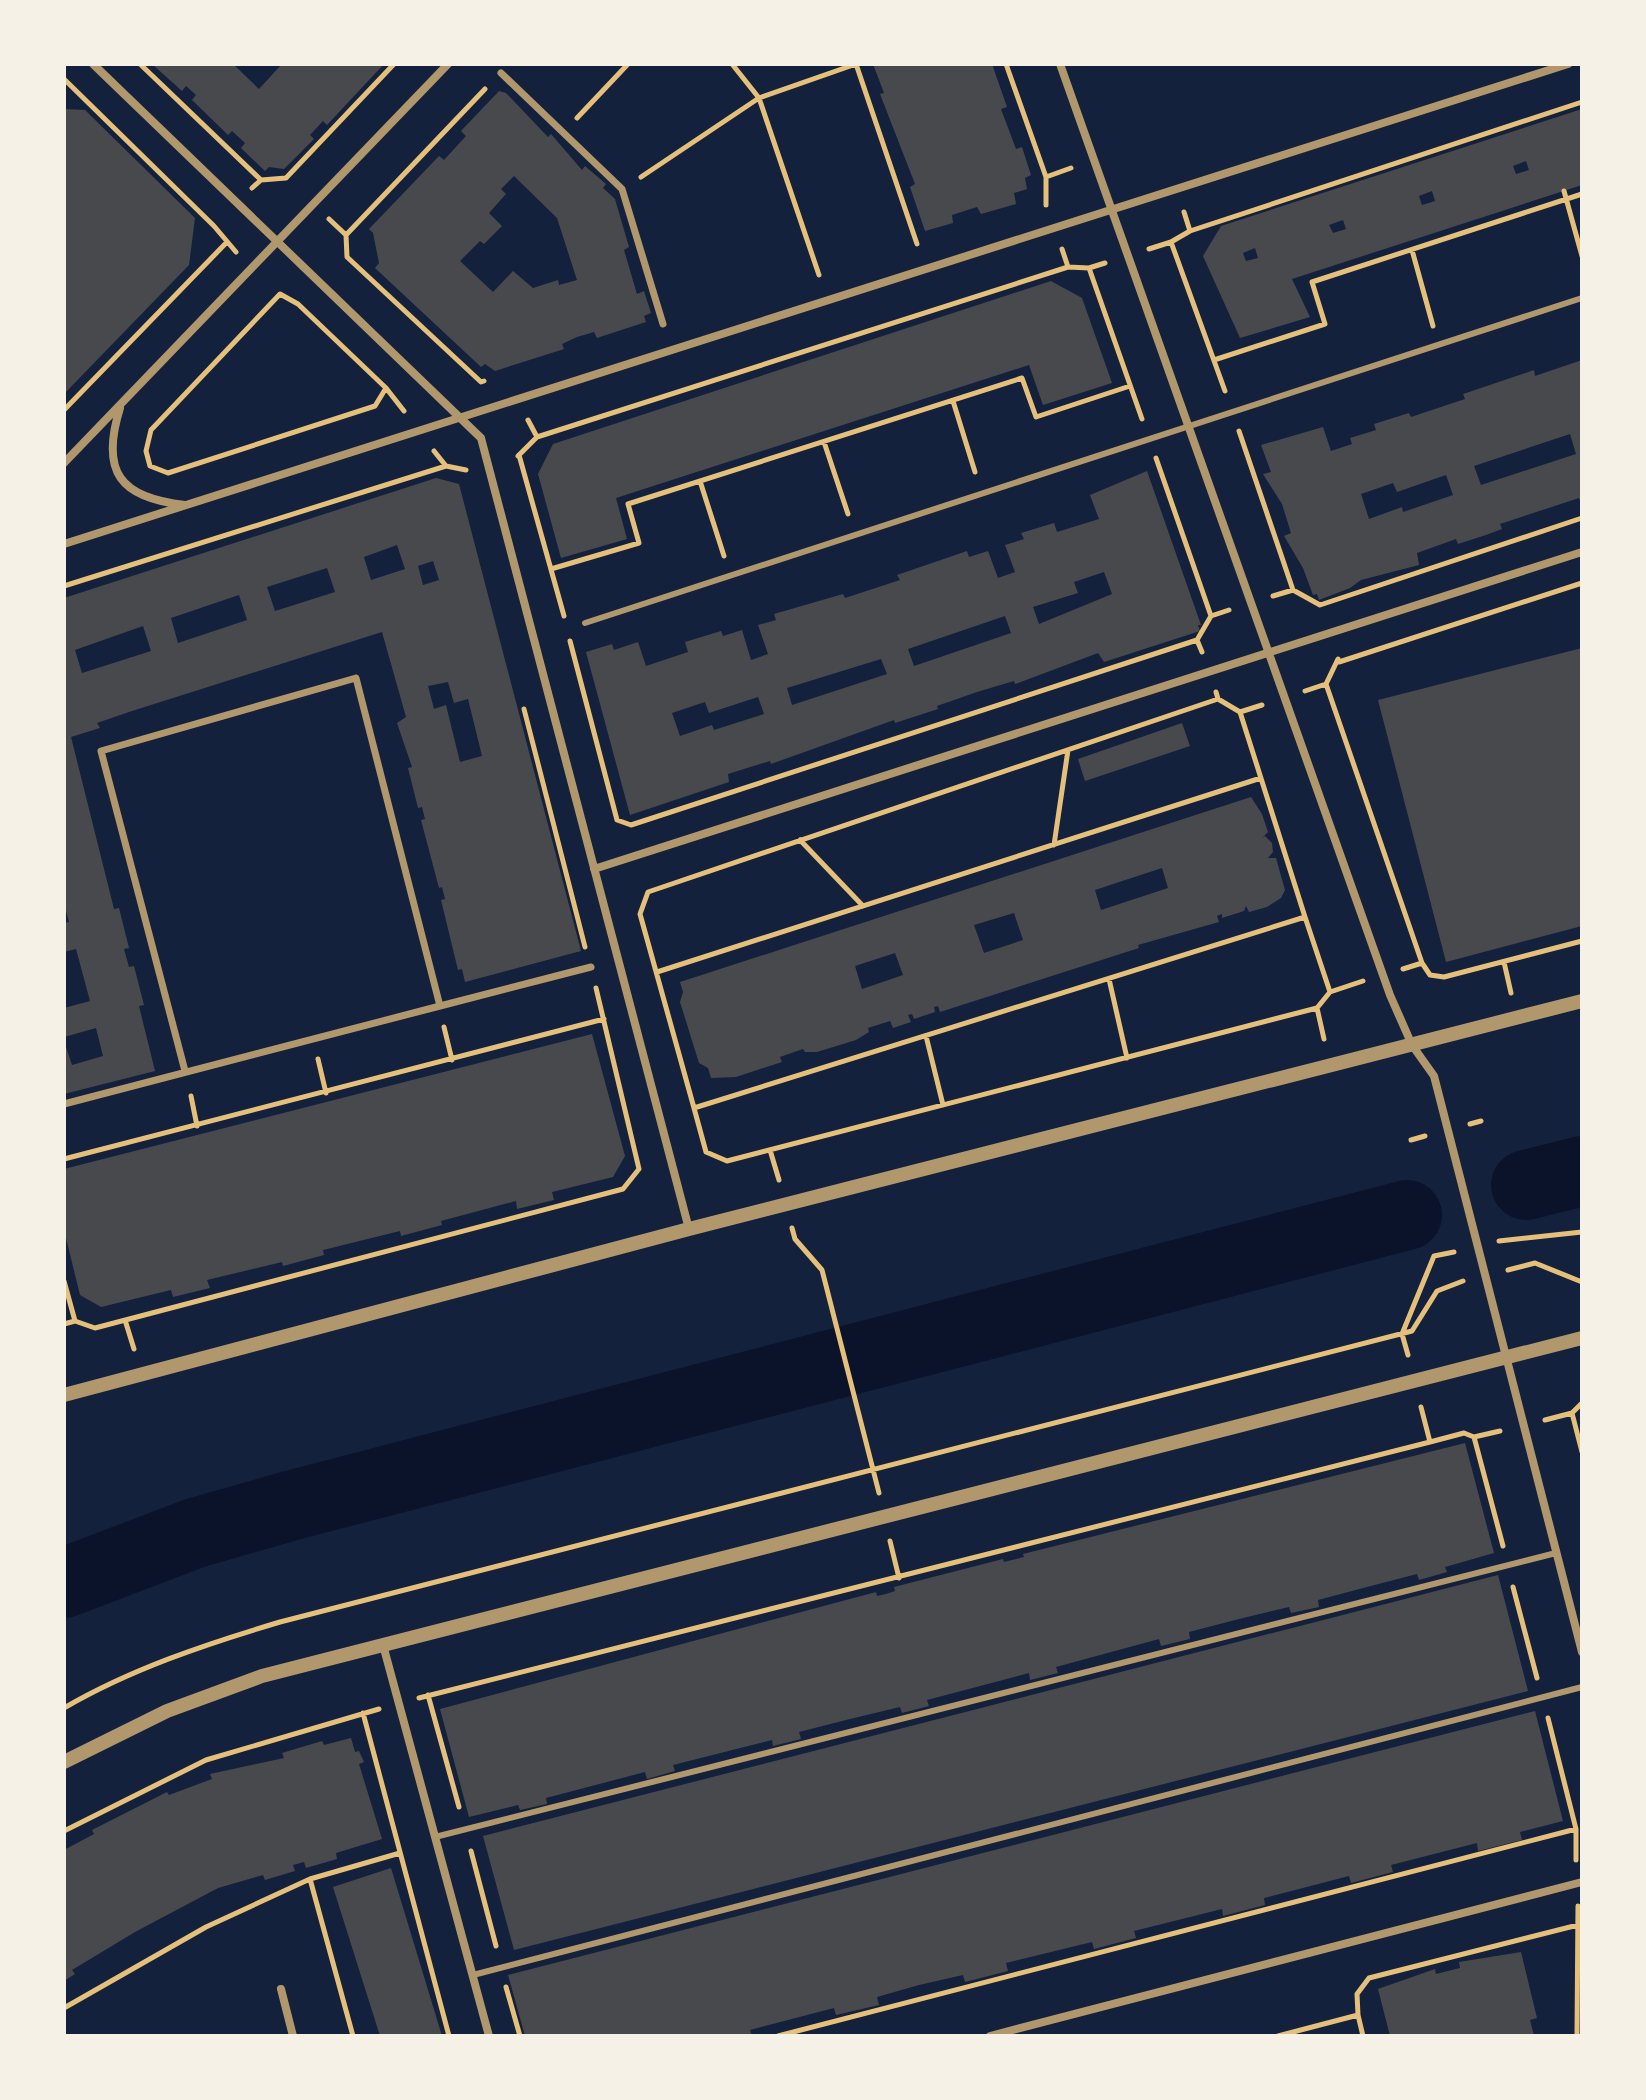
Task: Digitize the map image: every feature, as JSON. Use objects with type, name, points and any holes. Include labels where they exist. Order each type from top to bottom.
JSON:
[{"type":"street","points":[[93,64],[481,438],[689,1229]]},
{"type":"street","points":[[64,463],[448,64]]},
{"type":"street","points":[[1060,64],[1382,975],[1412,1045],[1434,1076],[1582,1652]]},
{"type":"street","points":[[64,544],[1568,64]]},
{"type":"street","points":[[501,73],[622,189],[663,324]]},
{"type":"street","points":[[121,404],[111,443],[119,476],[130,489],[147,498],[189,506]]},
{"type":"street","points":[[594,869],[1582,552]]},
{"type":"street","points":[[185,1071],[101,751],[356,678],[440,1006]]},
{"type":"street","points":[[64,1104],[591,967]]},
{"type":"street","points":[[64,1395],[689,1229],[1582,1001]]},
{"type":"street","points":[[64,1762],[167,1711],[262,1676],[1582,1338]]},
{"type":"street","points":[[383,1645],[489,2036]]},
{"type":"street","points":[[990,2036],[1580,1882]]},
{"type":"street","points":[[281,1989],[293,2036]]},
{"type":"lane","points":[[585,623],[1582,298]]},
{"type":"lane","points":[[435,1837],[1556,1553]]},
{"type":"lane","points":[[473,1975],[1582,1687]]},
{"type":"path","points":[[140,64],[261,180],[286,178],[394,64]]},
{"type":"path","points":[[563,133],[628,64]]},
{"type":"path","points":[[732,64],[759,98],[819,275]]},
{"type":"path","points":[[622,189],[759,98],[856,64],[917,244]]},
{"type":"path","points":[[1006,64],[1046,177],[1046,205]]},
{"type":"path","points":[[481,382],[347,257],[346,235],[501,73]]},
{"type":"path","points":[[64,79],[227,242],[64,410]]},
{"type":"path","points":[[1582,102],[1190,231],[1171,242],[1293,590],[1320,605],[1582,518]]},
{"type":"path","points":[[1564,191],[1582,256]]},
{"type":"path","points":[[1214,360],[1325,324],[1312,282],[1582,194]]},
{"type":"path","points":[[1412,250],[1439,344]]},
{"type":"path","points":[[1068,267],[1089,268],[1149,439],[1211,616],[1197,640],[631,825],[617,820],[519,455],[537,437],[1068,267]]},
{"type":"path","points":[[280,294],[298,304],[365,368],[386,388],[375,406],[168,473],[150,466],[146,451],[151,430],[280,294]]},
{"type":"path","points":[[551,569],[639,543],[628,504],[1022,378],[1036,417],[1130,386]]},
{"type":"path","points":[[953,401],[982,494]]},
{"type":"path","points":[[824,442],[855,535]]},
{"type":"path","points":[[64,586],[446,466],[462,471]]},
{"type":"path","points":[[700,481],[730,576]]},
{"type":"path","points":[[1339,662],[1582,583]]},
{"type":"path","points":[[1326,684],[1422,963],[1430,975],[1444,977],[1582,941]]},
{"type":"path","points":[[1218,699],[1240,712],[1261,778],[1330,992],[1317,1008],[727,1161],[706,1152],[640,914],[648,892],[1218,699]]},
{"type":"path","points":[[1054,845],[1068,750]]},
{"type":"path","points":[[657,972],[1261,778]]},
{"type":"path","points":[[800,840],[863,906]]},
{"type":"path","points":[[694,1108],[1305,917]]},
{"type":"path","points":[[1109,979],[1127,1058]]},
{"type":"path","points":[[440,1006],[452,1060]]},
{"type":"path","points":[[64,1159],[604,1019]]},
{"type":"path","points":[[926,1036],[943,1105]]},
{"type":"path","points":[[314,1038],[326,1093]]},
{"type":"path","points":[[1409,1360],[1402,1334],[1434,1256],[1512,1238],[1582,1232]]},
{"type":"path","points":[[795,1239],[822,1270],[857,1401]]},
{"type":"path","points":[[64,1708],[165,1661],[280,1622],[965,1443],[1182,1392],[1402,1334],[1418,1327],[1437,1291],[1485,1276],[1535,1263],[1582,1282]]},
{"type":"path","points":[[64,1281],[75,1321]]},
{"type":"path","points":[[64,1324],[75,1321],[95,1328],[125,1320]]},
{"type":"path","points":[[1582,1403],[1572,1413],[1582,1452]]},
{"type":"path","points":[[1423,1414],[1430,1442]]},
{"type":"path","points":[[520,2036],[428,1695],[1464,1433],[1474,1437],[1579,1837],[1577,2036]]},
{"type":"path","points":[[64,1831],[206,1760],[374,1710]]},
{"type":"path","points":[[363,1713],[449,2036]]},
{"type":"path","points":[[778,2036],[1576,1829]]},
{"type":"path","points":[[64,2008],[206,1927],[310,1879],[400,1853]]},
{"type":"path","points":[[310,1879],[353,2036]]},
{"type":"path","points":[[1363,2036],[1357,1994],[1369,1978],[1578,1925]]},
{"type":"path","points":[[1278,2036],[1358,2015]]},
{"type":"building","points":[[152,64],[233,64],[259,89],[282,64],[384,64],[327,125],[323,121],[310,135],[314,139],[284,169],[269,167],[265,171],[241,148],[245,143],[232,131],[228,135],[192,100],[196,95],[186,86],[182,91]]},
{"type":"building","points":[[873,64],[992,64],[1007,107],[1001,109],[1016,149],[1022,147],[1031,175],[1025,178],[1027,189],[1014,193],[1016,204],[981,214],[977,207],[952,215],[953,223],[925,231],[910,187],[915,184],[880,94],[884,93]]},
{"type":"building","points":[[499,91],[506,93],[548,137],[551,134],[582,170],[585,166],[606,184],[603,188],[615,199],[629,247],[624,250],[637,294],[644,291],[651,313],[644,316],[646,322],[597,338],[594,332],[577,337],[562,344],[564,349],[495,371],[485,364],[481,367],[375,268],[379,263],[373,233],[369,229],[439,156],[444,160],[466,136],[461,131]],"holes":[[[514,176],[557,218],[577,280],[559,285],[558,280],[533,288],[513,271],[493,292],[460,261],[480,241],[484,244],[502,226],[489,213],[506,194],[501,189]]]},
{"type":"building","points":[[64,109],[85,110],[195,218],[189,265],[64,394]]},
{"type":"building","points":[[1582,109],[1582,185],[1292,279],[1310,317],[1240,338],[1203,256],[1221,226]],"holes":[[[1526,161],[1529,170],[1516,174],[1513,166]],[[1432,191],[1435,201],[1422,205],[1419,196]],[[1343,220],[1346,229],[1333,233],[1329,225]],[[1255,248],[1258,258],[1246,261],[1243,253]]]},
{"type":"building","points":[[1051,281],[1082,298],[1112,383],[1043,405],[1029,365],[616,498],[627,539],[561,558],[538,474],[553,444]]},
{"type":"building","points":[[1582,360],[1582,506],[1579,498],[1500,524],[1502,529],[1486,535],[1458,544],[1456,539],[1417,553],[1419,565],[1361,580],[1350,588],[1319,600],[1317,594],[1313,595],[1303,568],[1284,536],[1291,533],[1282,504],[1263,474],[1271,472],[1261,445],[1323,427],[1331,451],[1352,444],[1350,438],[1376,430],[1374,424],[1409,413],[1411,417],[1465,399],[1463,394],[1534,370],[1535,376]],"holes":[[[1570,434],[1576,454],[1481,485],[1474,466]],[[1446,475],[1453,495],[1403,512],[1402,507],[1369,519],[1361,494],[1393,483],[1397,492]]]},
{"type":"building","points":[[1147,471],[1201,625],[1198,625],[1200,631],[1104,662],[1098,653],[1015,684],[1014,681],[977,692],[937,706],[938,709],[895,723],[894,720],[771,764],[770,761],[728,774],[729,782],[630,815],[586,652],[612,644],[614,650],[638,642],[646,666],[688,652],[685,642],[721,631],[723,636],[742,630],[751,660],[768,654],[758,625],[776,620],[774,614],[843,594],[845,598],[900,580],[897,575],[967,551],[969,557],[988,551],[998,578],[1015,572],[1005,545],[1024,539],[1021,533],[1054,523],[1057,532],[1099,519],[1090,495]],"holes":[[[1104,572],[1112,594],[1039,624],[1033,607],[1078,593],[1074,582]],[[1005,616],[1011,633],[914,666],[908,649]],[[881,659],[887,674],[792,705],[787,688]],[[758,697],[764,714],[714,730],[712,725],[680,736],[672,713],[705,702],[709,713]]]},
{"type":"building","points":[[436,478],[459,484],[581,951],[465,982],[462,969],[458,970],[441,900],[445,899],[442,887],[439,888],[421,820],[425,819],[422,807],[418,808],[408,768],[412,767],[397,723],[406,717],[382,632],[132,711],[97,723],[100,728],[71,737],[114,909],[119,908],[129,948],[124,949],[129,967],[134,966],[144,1005],[139,1006],[155,1071],[64,1094],[64,1041],[72,1065],[103,1056],[96,1028],[64,1037],[64,1008],[90,1001],[76,949],[64,952],[64,923],[69,922],[64,903],[64,598]],"holes":[[[397,545],[405,569],[371,580],[364,557]],[[433,561],[439,580],[423,585],[418,566]],[[327,568],[335,592],[275,611],[267,587]],[[239,595],[247,620],[178,643],[171,618]],[[143,626],[151,651],[82,673],[75,650]],[[448,682],[454,703],[468,699],[482,756],[460,762],[446,705],[434,709],[428,686]]]},
{"type":"building","points":[[1582,648],[1582,926],[1446,962],[1378,700]]},
{"type":"building","points":[[1182,723],[1190,746],[1085,781],[1078,759]]},
{"type":"building","points":[[1251,797],[1262,814],[1268,832],[1262,838],[1265,836],[1272,843],[1273,852],[1268,858],[1276,858],[1285,890],[1281,898],[1267,907],[1249,912],[1246,906],[1244,911],[1222,918],[1222,914],[1217,916],[1219,922],[1138,945],[1139,948],[940,1012],[938,1006],[934,1007],[935,1012],[914,1019],[912,1014],[908,1015],[911,1022],[893,1028],[890,1021],[868,1028],[869,1032],[856,1040],[817,1052],[805,1052],[803,1049],[780,1057],[782,1062],[736,1077],[711,1078],[708,1068],[699,1063],[680,1002],[683,992],[680,982]],"holes":[[[1162,868],[1168,888],[1101,910],[1095,890]],[[1014,913],[1023,940],[984,953],[974,925]],[[895,953],[903,975],[862,989],[855,966]]]},
{"type":"building","points":[[592,1034],[625,1156],[613,1177],[552,1192],[554,1200],[517,1209],[516,1201],[441,1221],[442,1225],[401,1236],[400,1231],[323,1250],[324,1255],[283,1266],[282,1262],[207,1280],[210,1288],[173,1297],[171,1290],[101,1307],[80,1295],[64,1230],[64,1169]]},
{"type":"building","points":[[1465,1443],[1494,1553],[1445,1567],[1447,1572],[1419,1580],[1417,1574],[1318,1600],[1319,1607],[1291,1613],[1289,1607],[1239,1619],[1189,1632],[1190,1639],[1161,1646],[1159,1639],[1056,1667],[1058,1673],[1030,1680],[1029,1673],[927,1700],[929,1706],[902,1713],[900,1707],[799,1732],[801,1739],[773,1746],[772,1740],[673,1765],[675,1771],[647,1779],[645,1772],[546,1798],[547,1804],[520,1810],[518,1805],[469,1817],[440,1709],[876,1592],[877,1596],[886,1594],[895,1591],[894,1587],[1003,1559],[1004,1562],[1024,1557],[1023,1554]]},
{"type":"building","points":[[1498,1575],[1528,1691],[514,1950],[483,1836]]},
{"type":"building","points":[[1535,1711],[1563,1821],[1520,1832],[1522,1840],[1478,1851],[1477,1843],[1391,1865],[1393,1872],[1351,1883],[1349,1876],[1264,1898],[1265,1905],[1223,1916],[1222,1909],[1134,1931],[1136,1938],[1094,1949],[1092,1942],[1006,1963],[1008,1971],[965,1982],[963,1975],[919,1985],[877,1997],[879,2005],[836,2015],[834,2008],[750,2030],[752,2036],[525,2036],[508,1975]]},
{"type":"building","points":[[351,1738],[355,1752],[359,1751],[364,1762],[359,1764],[382,1839],[336,1853],[337,1859],[306,1868],[304,1862],[293,1865],[295,1871],[265,1880],[263,1875],[218,1888],[72,1970],[75,1974],[64,1981],[64,1850],[94,1834],[92,1830],[167,1792],[169,1795],[212,1779],[210,1774],[284,1758],[282,1753],[322,1741],[324,1745]]},
{"type":"building","points":[[391,1868],[442,2036],[380,2036],[333,1887]]},
{"type":"building","points":[[1521,1952],[1537,2018],[1530,2020],[1534,2036],[1390,2036],[1378,1989],[1435,1969],[1436,1974],[1460,1968],[1459,1962]]},
{"type":"waterway","points":[[1526,1185],[1582,1171]]},
{"type":"waterway","points":[[64,1583],[195,1533],[293,1505],[1407,1215]]}]
